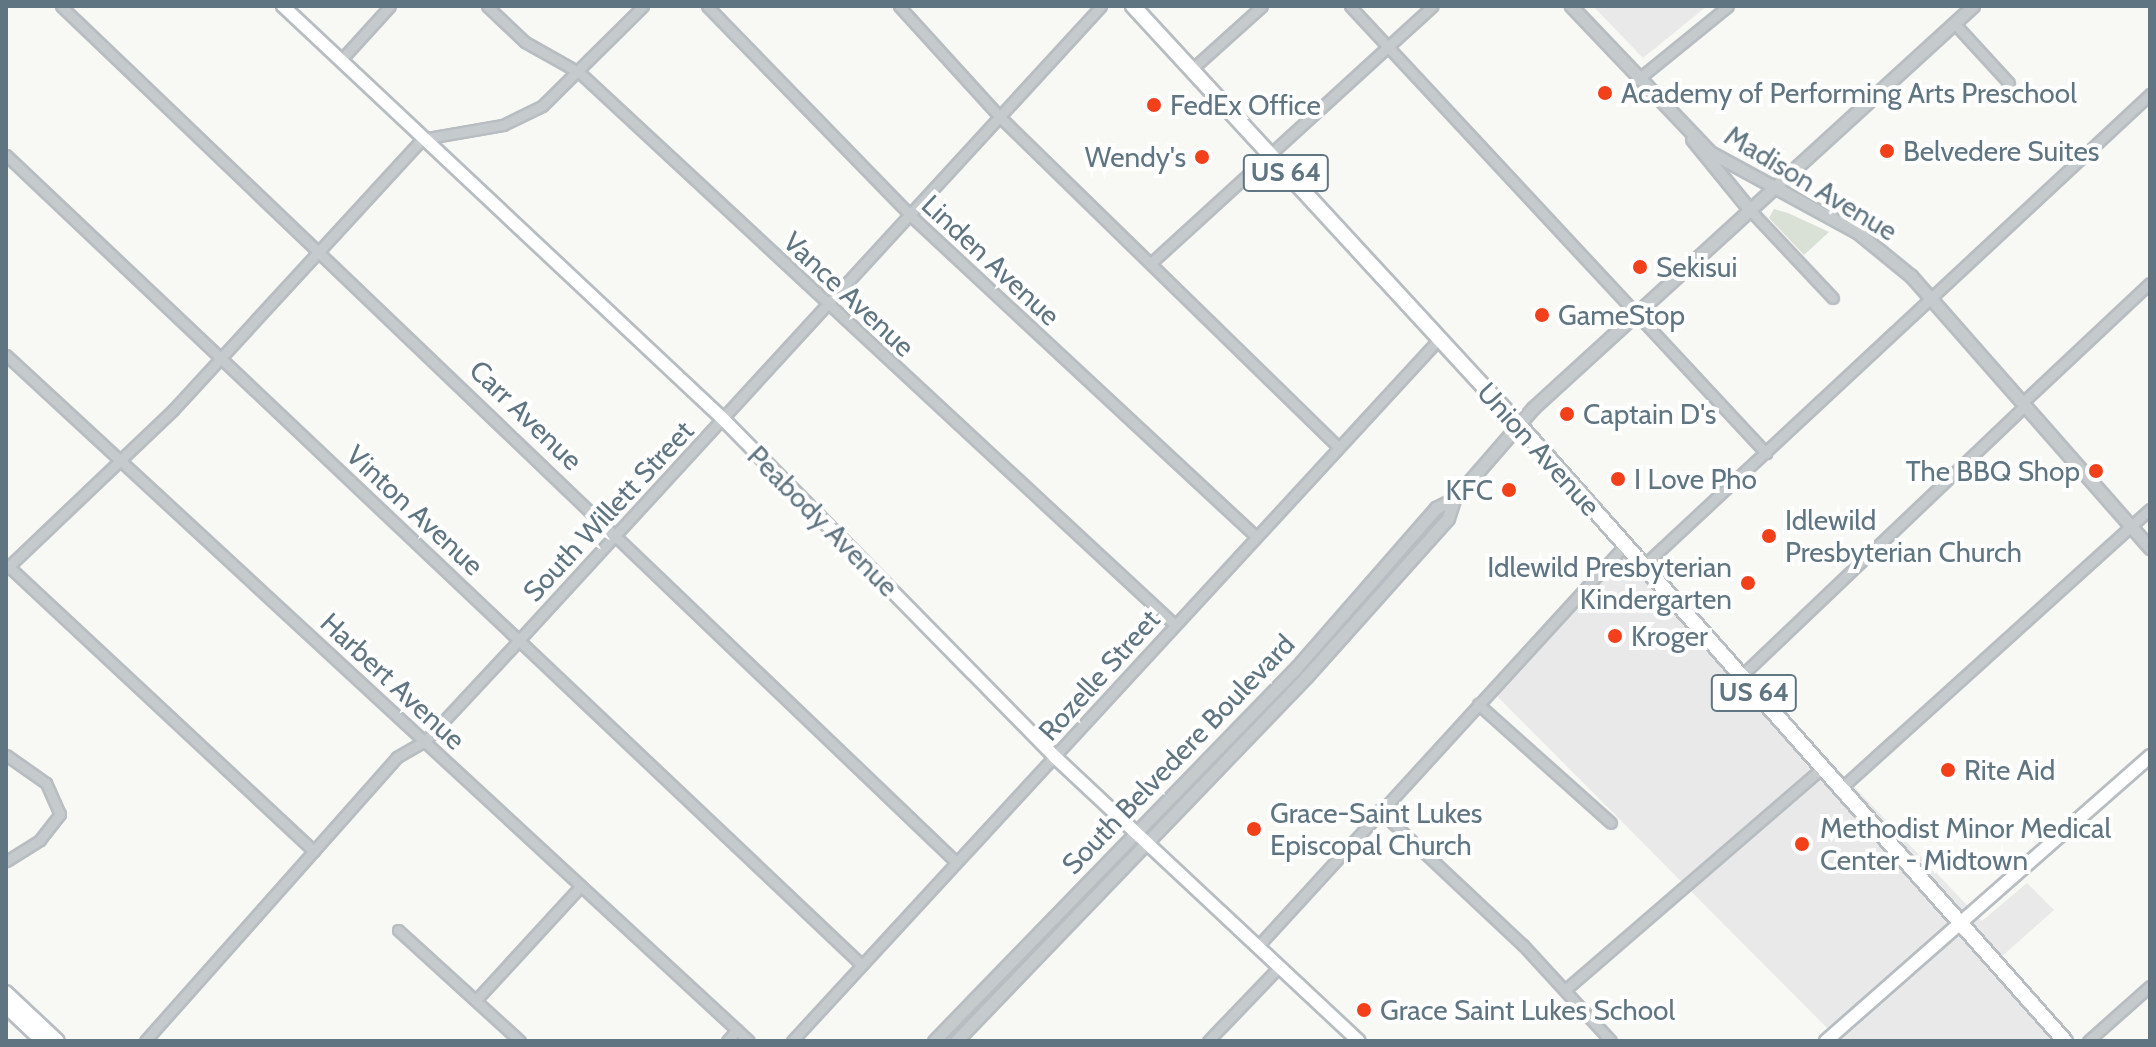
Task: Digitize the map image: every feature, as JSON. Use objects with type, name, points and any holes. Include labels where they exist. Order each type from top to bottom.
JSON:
[{"type":"main road","name":"Peabody Avenue","points":[[283,6],[723,419],[1055,757],[1359,1041]]},
{"type":"main road","name":"Union Avenue","points":[[1133,6],[1519,425],[1839,790],[2065,1041]]},
{"type":"main road","points":[[1826,1041],[2150,756]]},
{"type":"main road","points":[[6,992],[58,1041]]},
{"type":"main road","points":[[6,1007],[42,1041]]},
{"type":"street","name":"Carr Avenue","points":[[61,6],[618,533],[955,861]]},
{"type":"street","points":[[340,61],[390,6]]},
{"type":"street","name":"Vance Avenue","points":[[487,6],[525,42],[580,73],[1174,624]]},
{"type":"street","points":[[314,851],[7,566],[123,462],[422,139],[503,125],[542,106],[580,73],[643,6]]},
{"type":"street","name":"Linden Avenue","points":[[707,6],[910,215],[1256,536]]},
{"type":"street","points":[[899,6],[1000,117],[1338,447]]},
{"type":"street","name":"South Willett Street","points":[[145,1041],[397,757],[425,741],[1101,6]]},
{"type":"street","points":[[1192,69],[1262,6]]},
{"type":"street","points":[[1350,6],[1766,453]]},
{"type":"street","points":[[1151,263],[1432,6]]},
{"type":"street","name":"Madison Avenue","points":[[1571,6],[1690,135],[1772,188],[1857,232],[1931,299],[2150,548]]},
{"type":"street","points":[[1637,80],[1728,6]]},
{"type":"street","name":"South Belvedere Boulevard","points":[[956,1041],[1148,845],[1433,535],[1454,499],[1519,425],[1635,313],[1973,6]]},
{"type":"street","points":[[1954,23],[2009,83]]},
{"type":"street","points":[[1643,566],[2150,94]]},
{"type":"street","points":[[1690,135],[1749,209],[1833,298]]},
{"type":"street","name":"Vinton Avenue","points":[[6,155],[862,965]]},
{"type":"street","points":[[1740,677],[2150,283]]},
{"type":"street","name":"Rozelle Street","points":[[792,1041],[1439,339]]},
{"type":"street","name":"Harbert Avenue","points":[[6,355],[749,1041]]},
{"type":"street","name":"South Belvedere Boulevard","points":[[934,1041],[993,976],[1137,834],[1436,508],[1454,499]]},
{"type":"street","points":[[1839,790],[2150,509]]},
{"type":"street","points":[[1258,946],[1379,810],[1625,545]]},
{"type":"street","points":[[1478,704],[1611,823]]},
{"type":"street","points":[[6,755],[46,783],[60,814],[40,840],[6,861]]},
{"type":"street","points":[[1565,990],[1746,838],[1821,769]]},
{"type":"street","points":[[1379,810],[1565,990],[1611,1041]]},
{"type":"street","points":[[476,1000],[581,886]]},
{"type":"street","points":[[398,930],[520,1041]]},
{"type":"street","points":[[1208,1041],[1278,968]]},
{"type":"street","points":[[993,976],[1007,989]]},
{"type":"street","points":[[2088,1041],[2150,986]]},
{"type":"street","points":[[727,1041],[737,1030]]},
{"type":"shaded area","points":[[1593,6],[1707,6],[1643,58]]},
{"type":"shaded area","points":[[1774,209],[1829,232],[1804,255],[1769,218]]},
{"type":"shaded area","points":[[1626,547],[1982,921],[2027,883],[2054,910],[1999,959],[2066,1041],[1840,1041],[1493,692]]},
{"type":"place","name":"Academy of Performing Arts Preschool","points":[[1605,93]]},
{"type":"place","name":"FedEx Office","points":[[1154,105]]},
{"type":"place","name":"Belvedere Suites","points":[[1887,151]]},
{"type":"place","name":"Wendy's","points":[[1202,157]]},
{"type":"place","name":"Sekisui","points":[[1640,267]]},
{"type":"place","name":"GameStop","points":[[1542,315]]},
{"type":"place","name":"Captain D's","points":[[1567,414]]},
{"type":"place","name":"The BBQ Shop","points":[[2096,471]]},
{"type":"place","name":"I Love Pho","points":[[1618,479]]},
{"type":"place","name":"KFC","points":[[1509,490]]},
{"type":"place","name":"Idlewild Presbyterian Church","points":[[1769,536]]},
{"type":"place","name":"Idlewild Presbyterian Kindergarten","points":[[1748,583]]},
{"type":"place","name":"Kroger","points":[[1615,636]]},
{"type":"place","name":"Rite Aid","points":[[1948,770]]},
{"type":"place","name":"Grace-Saint Lukes Episcopal Church","points":[[1254,829]]},
{"type":"place","name":"Methodist Minor Medical Center - Midtown","points":[[1802,844]]},
{"type":"place","name":"Grace Saint Lukes School","points":[[1364,1010]]}]
